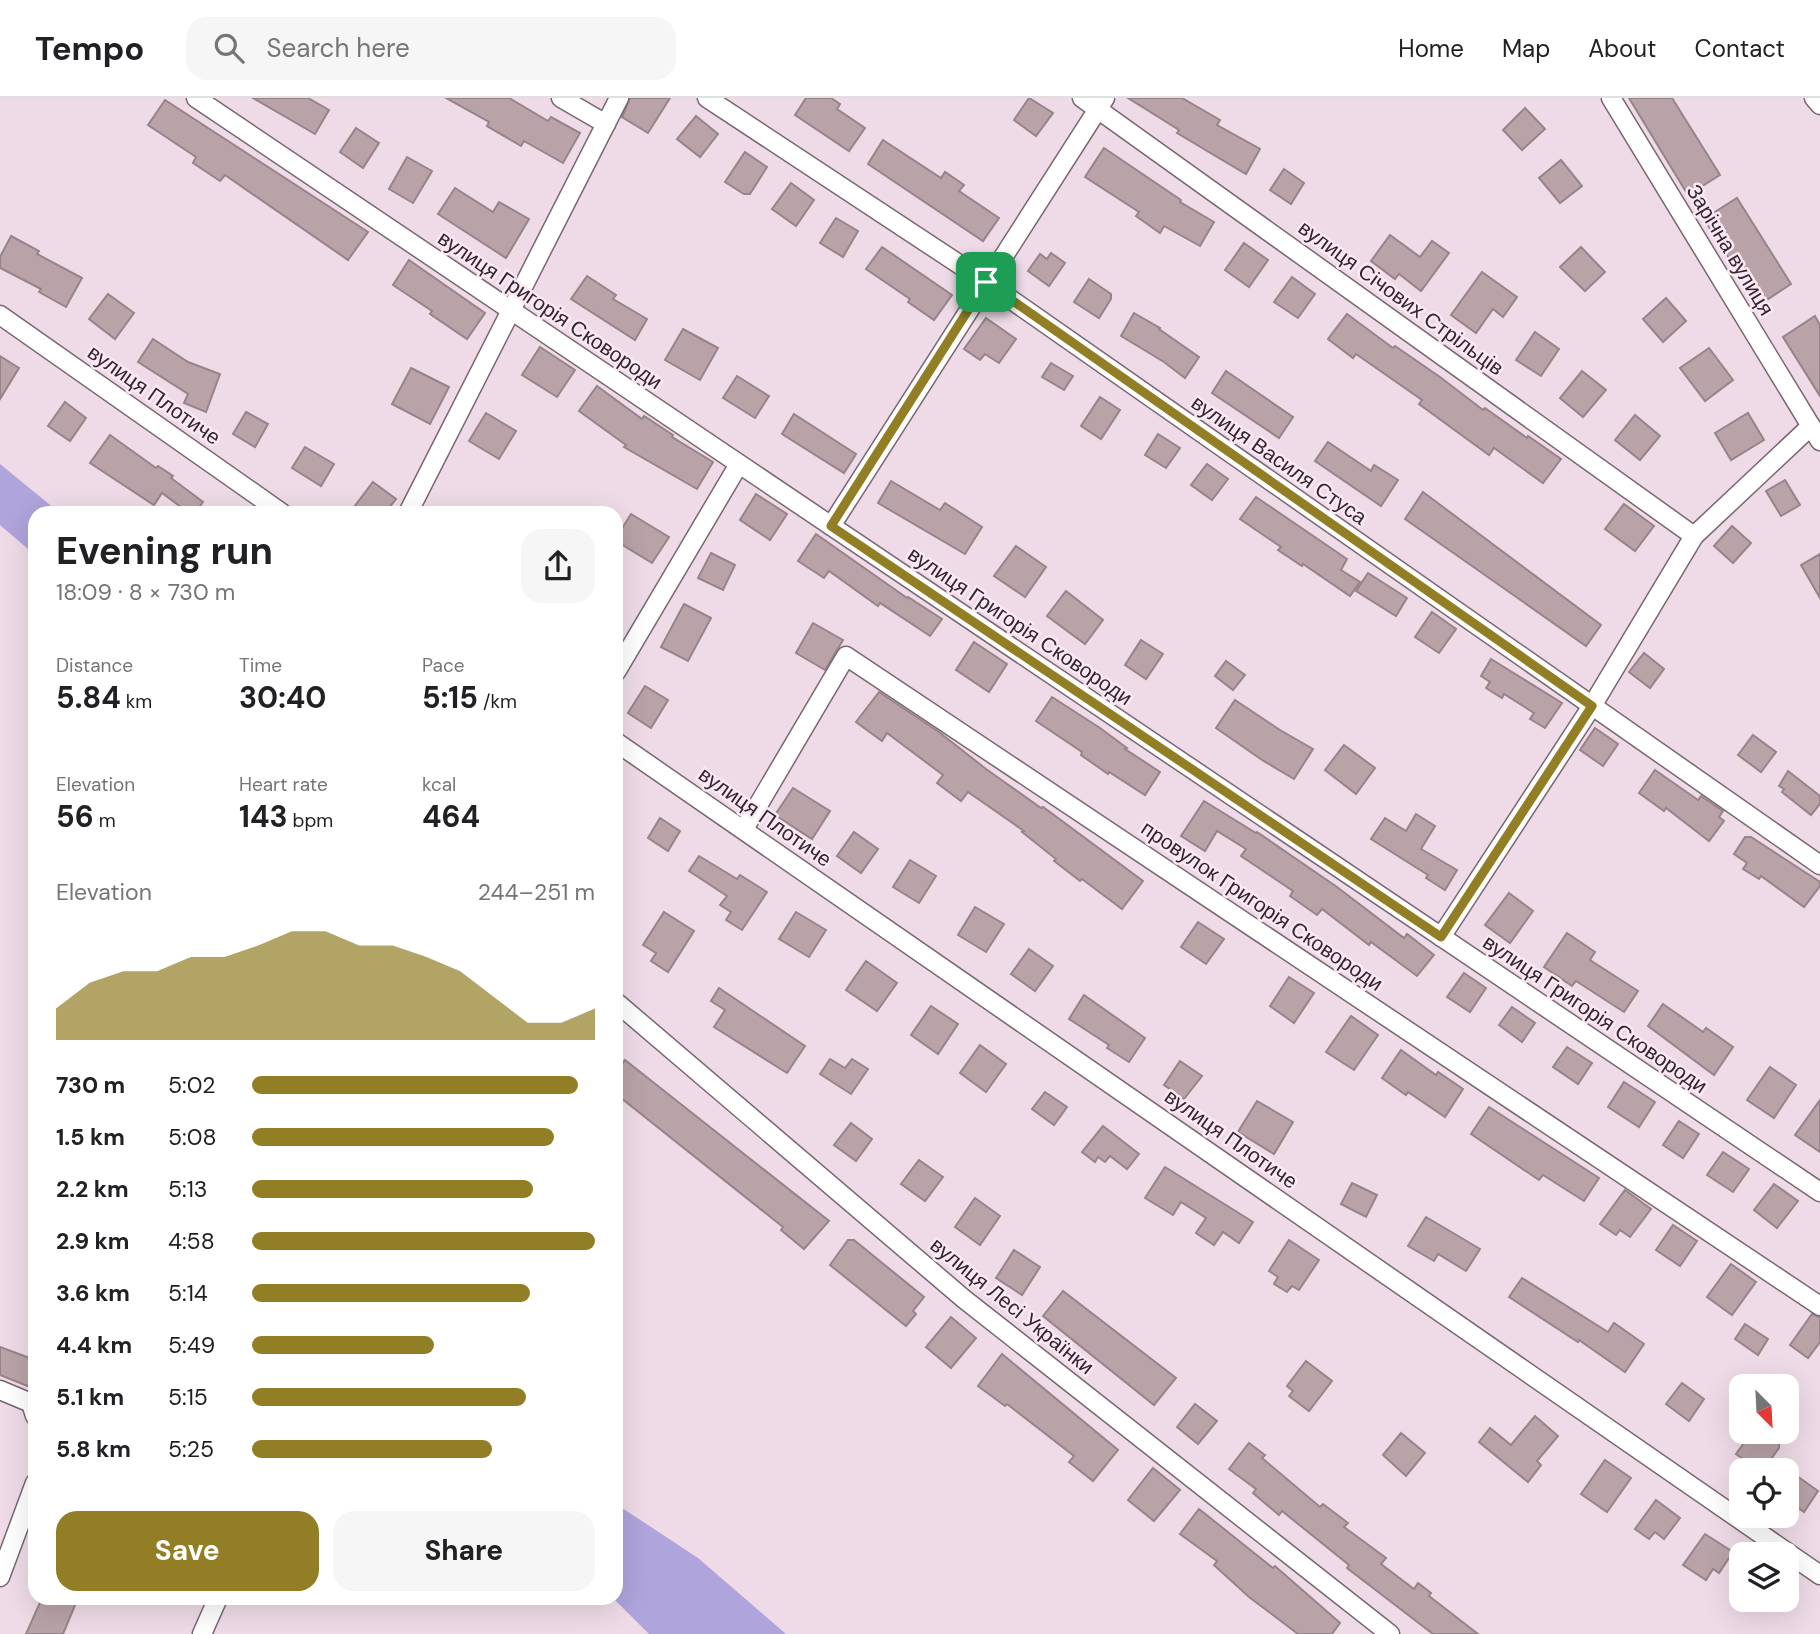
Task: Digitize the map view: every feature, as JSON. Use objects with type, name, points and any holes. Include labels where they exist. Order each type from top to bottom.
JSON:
[{"type":"street","name":"вулиця Григорія Сковороди","points":[[196,98],[1820,1192]]},
{"type":"street","points":[[561,98],[606,124]]},
{"type":"street","points":[[412,506],[619,98]]},
{"type":"street","name":"вулиця Василя Стуса","points":[[707,98],[986,282],[1820,865]]},
{"type":"street","name":"вулиця Січових Стрільців","points":[[1082,98],[1101,104],[1693,536]]},
{"type":"street","name":"Зарічна вулиця","points":[[1441,937],[1592,706],[1693,536],[1815,433],[1611,98]]},
{"type":"street","points":[[1814,98],[1820,105]]},
{"type":"street","points":[[831,526],[1101,104]]},
{"type":"street","name":"вулиця Плотиче","points":[[0,315],[272,506]]},
{"type":"street","points":[[623,660],[739,464]]},
{"type":"street","name":"провулок Григорія Сковороди","points":[[744,829],[846,656],[1820,1306]]},
{"type":"street","name":"вулиця Плотиче","points":[[623,747],[1820,1576]]},
{"type":"street","name":"вулиця Лесі Українки","points":[[623,1008],[964,1299],[1390,1634]]},
{"type":"street","points":[[0,1390],[28,1402]]},
{"type":"street","points":[[0,1577],[28,1502]]},
{"type":"street","points":[[202,1634],[215,1605]]},
{"type":"shaded area","points":[[0,464],[51,506],[28,506],[28,549],[0,525]]},
{"type":"shaded area","points":[[623,1509],[698,1558],[786,1634],[649,1634],[620,1605],[623,1605]]},
{"type":"building","points":[[253,98],[308,98],[329,110],[315,134]]},
{"type":"building","points":[[446,98],[509,98],[548,121],[551,117],[580,133],[563,163],[524,141],[521,146],[487,126],[489,122]]},
{"type":"building","points":[[630,98],[670,98],[648,133],[622,117]]},
{"type":"building","points":[[806,98],[831,98],[840,104],[837,109],[865,128],[849,151],[795,115]]},
{"type":"building","points":[[1029,98],[1053,113],[1036,136],[1014,120]]},
{"type":"building","points":[[1128,98],[1182,98],[1220,120],[1217,125],[1260,149],[1246,174],[1177,133],[1179,130]]},
{"type":"building","points":[[1629,98],[1672,98],[1720,175],[1688,195]]},
{"type":"building","points":[[165,100],[368,232],[348,260],[225,175],[220,181],[193,163],[196,157],[148,125]]},
{"type":"building","points":[[1525,108],[1545,129],[1522,150],[1503,130]]},
{"type":"building","points":[[696,116],[718,134],[700,157],[677,139]]},
{"type":"building","points":[[356,128],[379,143],[363,168],[340,152]]},
{"type":"building","points":[[883,140],[941,178],[945,172],[964,185],[959,191],[999,218],[983,241],[868,164]]},
{"type":"building","points":[[1104,148],[1181,200],[1180,202],[1214,222],[1200,246],[1164,226],[1160,233],[1136,216],[1139,212],[1085,177]]},
{"type":"building","points":[[745,152],[767,167],[750,194],[744,194],[725,182]]},
{"type":"building","points":[[407,157],[432,171],[413,203],[389,189]]},
{"type":"building","points":[[1561,160],[1582,186],[1560,203],[1539,178]]},
{"type":"building","points":[[1284,169],[1304,183],[1291,204],[1270,190]]},
{"type":"building","points":[[791,183],[814,200],[796,226],[772,209]]},
{"type":"building","points":[[455,188],[493,212],[499,202],[529,219],[506,258],[438,214]]},
{"type":"building","points":[[1737,198],[1791,284],[1759,305],[1704,219]]},
{"type":"building","points":[[836,218],[858,231],[843,257],[820,243]]},
{"type":"building","points":[[1390,235],[1420,257],[1432,241],[1449,253],[1421,291],[1399,274],[1395,279],[1371,261]]},
{"type":"building","points":[[11,236],[39,251],[37,254],[82,278],[66,307],[39,292],[41,289],[0,268],[0,257]]},
{"type":"building","points":[[1244,243],[1268,260],[1249,287],[1225,270]]},
{"type":"building","points":[[882,247],[952,295],[934,320],[908,302],[910,299],[866,269]]},
{"type":"building","points":[[1581,247],[1605,272],[1585,291],[1560,267]]},
{"type":"building","points":[[1051,253],[1065,263],[1049,286],[1028,271],[1040,254],[1047,259]]},
{"type":"building","points":[[409,260],[485,313],[467,339],[393,285]]},
{"type":"building","points":[[1482,272],[1517,297],[1503,317],[1493,309],[1476,333],[1451,315]]},
{"type":"building","points":[[587,276],[616,295],[613,299],[647,319],[635,340],[571,299]]},
{"type":"building","points":[[1292,277],[1315,294],[1298,318],[1274,302]]},
{"type":"building","points":[[1089,279],[1111,294],[1111,299],[1099,318],[1074,302]]},
{"type":"building","points":[[108,294],[134,313],[115,339],[89,319]]},
{"type":"building","points":[[1666,298],[1686,321],[1663,342],[1643,319]]},
{"type":"building","points":[[1134,313],[1160,328],[1199,357],[1185,378],[1121,336]]},
{"type":"building","points":[[1347,314],[1393,348],[1395,346],[1440,377],[1483,410],[1485,408],[1561,459],[1543,483],[1494,448],[1489,455],[1419,404],[1422,400],[1356,354],[1353,358],[1328,339]]},
{"type":"building","points":[[1815,316],[1820,325],[1820,396],[1783,337]]},
{"type":"building","points":[[986,318],[1016,339],[999,363],[985,354],[980,360],[964,349]]},
{"type":"building","points":[[683,329],[718,348],[700,380],[665,360]]},
{"type":"building","points":[[1535,332],[1559,349],[1541,376],[1516,360]]},
{"type":"building","points":[[153,339],[188,362],[220,374],[206,412],[184,403],[188,394],[138,362]]},
{"type":"building","points":[[540,347],[575,370],[557,397],[522,375]]},
{"type":"building","points":[[1709,348],[1733,380],[1705,401],[1680,368]]},
{"type":"building","points":[[0,356],[19,368],[0,399]]},
{"type":"building","points":[[1051,363],[1073,376],[1064,390],[1042,377]]},
{"type":"building","points":[[411,368],[449,387],[430,424],[392,404]]},
{"type":"building","points":[[1226,371],[1293,417],[1279,438],[1212,393]]},
{"type":"building","points":[[1582,371],[1606,390],[1583,417],[1560,398]]},
{"type":"building","points":[[737,376],[769,396],[755,418],[723,398]]},
{"type":"building","points":[[597,386],[642,419],[644,416],[713,462],[697,489],[624,447],[626,445],[579,411]]},
{"type":"building","points":[[1100,397],[1120,410],[1101,439],[1081,426]]},
{"type":"building","points":[[65,402],[86,418],[70,441],[48,426]]},
{"type":"building","points":[[246,412],[268,424],[255,447],[233,434]]},
{"type":"building","points":[[486,413],[516,431],[499,459],[469,441]]},
{"type":"building","points":[[1748,413],[1764,440],[1731,460],[1715,433]]},
{"type":"building","points":[[794,414],[856,454],[844,473],[782,434]]},
{"type":"building","points":[[1635,415],[1660,436],[1640,460],[1615,440]]},
{"type":"building","points":[[1158,434],[1180,448],[1166,468],[1145,455]]},
{"type":"building","points":[[110,435],[156,468],[158,466],[173,476],[171,478],[203,502],[200,506],[180,506],[162,493],[154,505],[90,463]]},
{"type":"building","points":[[1328,442],[1371,471],[1374,465],[1398,480],[1381,506],[1315,461]]},
{"type":"building","points":[[305,447],[334,464],[321,486],[292,468]]},
{"type":"building","points":[[1207,464],[1228,479],[1212,500],[1191,485]]},
{"type":"building","points":[[1785,480],[1800,505],[1781,516],[1766,491]]},
{"type":"building","points":[[891,481],[940,510],[945,503],[982,527],[965,554],[878,503]]},
{"type":"building","points":[[373,482],[396,499],[390,506],[355,506]]},
{"type":"building","points":[[1423,492],[1601,625],[1586,646],[1405,519]]},
{"type":"building","points":[[756,494],[787,514],[770,540],[740,520]]},
{"type":"building","points":[[1256,497],[1347,559],[1341,570],[1360,582],[1350,596],[1278,550],[1281,547],[1240,519]]},
{"type":"building","points":[[1624,504],[1654,526],[1635,551],[1605,529]]},
{"type":"building","points":[[631,514],[669,537],[652,563],[623,545],[623,527]]},
{"type":"building","points":[[1732,526],[1751,543],[1733,563],[1714,546]]},
{"type":"building","points":[[816,534],[907,598],[942,619],[930,636],[880,603],[878,606],[829,571],[824,578],[798,561]]},
{"type":"building","points":[[1016,546],[1046,567],[1025,597],[994,576]]},
{"type":"building","points":[[711,553],[735,565],[723,590],[698,578]]},
{"type":"building","points":[[1820,554],[1820,598],[1801,565]]},
{"type":"building","points":[[1368,573],[1407,598],[1396,616],[1356,591]]},
{"type":"building","points":[[1066,591],[1103,620],[1085,644],[1047,616]]},
{"type":"building","points":[[684,604],[711,618],[688,661],[661,647]]},
{"type":"building","points":[[1432,612],[1456,629],[1439,653],[1415,637]]},
{"type":"building","points":[[813,623],[843,640],[825,670],[796,653]]},
{"type":"building","points":[[1141,640],[1163,654],[1146,679],[1125,665]]},
{"type":"building","points":[[974,642],[1007,664],[989,692],[956,670]]},
{"type":"building","points":[[1644,653],[1664,669],[1650,688],[1629,672]]},
{"type":"building","points":[[1491,659],[1562,703],[1545,728],[1530,719],[1534,713],[1504,694],[1502,698],[1486,688],[1490,682],[1481,676]]},
{"type":"building","points":[[1226,661],[1245,675],[1233,690],[1215,676]]},
{"type":"building","points":[[645,686],[668,700],[651,728],[628,713]]},
{"type":"building","points":[[879,692],[939,732],[986,769],[1043,807],[1143,881],[1122,909],[1082,879],[1080,881],[1054,861],[1056,859],[1022,832],[1024,831],[968,792],[961,801],[937,783],[943,775],[887,733],[882,741],[856,722]]},
{"type":"building","points":[[1052,697],[1160,772],[1145,795],[1109,772],[1108,774],[1081,755],[1082,752],[1036,721]]},
{"type":"building","points":[[1235,700],[1313,749],[1294,779],[1216,728]]},
{"type":"building","points":[[1595,728],[1618,744],[1603,766],[1580,750]]},
{"type":"building","points":[[1753,735],[1776,752],[1761,772],[1738,755]]},
{"type":"building","points":[[1344,745],[1375,768],[1356,794],[1325,770]]},
{"type":"building","points":[[1655,770],[1698,800],[1701,796],[1723,811],[1719,817],[1724,821],[1709,841],[1666,808],[1664,811],[1639,793]]},
{"type":"building","points":[[1788,771],[1820,796],[1820,804],[1811,815],[1782,792],[1784,789],[1779,786]]},
{"type":"building","points":[[793,788],[830,811],[812,839],[775,815]]},
{"type":"building","points":[[1204,801],[1257,832],[1337,887],[1404,938],[1407,934],[1434,955],[1417,976],[1371,942],[1369,945],[1322,909],[1317,915],[1290,896],[1293,891],[1241,856],[1246,849],[1217,831],[1205,851],[1181,836]]},
{"type":"building","points":[[1416,814],[1435,826],[1421,849],[1457,870],[1445,890],[1426,878],[1428,875],[1371,839],[1385,818],[1406,831]]},
{"type":"building","points":[[660,818],[680,831],[668,851],[648,838]]},
{"type":"building","points":[[854,832],[878,849],[861,873],[837,856]]},
{"type":"building","points":[[1745,837],[1751,837],[1820,882],[1820,886],[1804,907],[1761,876],[1759,879],[1743,869],[1747,863],[1734,854]]},
{"type":"building","points":[[699,856],[737,879],[740,875],[767,892],[742,930],[726,920],[731,912],[720,905],[727,896],[689,871]]},
{"type":"building","points":[[910,860],[936,876],[919,903],[893,887]]},
{"type":"building","points":[[1509,893],[1533,911],[1510,943],[1485,925]]},
{"type":"building","points":[[975,907],[1004,924],[986,952],[958,935]]},
{"type":"building","points":[[664,912],[694,931],[668,972],[651,961],[656,953],[643,945]]},
{"type":"building","points":[[796,912],[826,930],[809,957],[779,939]]},
{"type":"building","points":[[1198,922],[1224,939],[1206,964],[1181,947]]},
{"type":"building","points":[[1567,933],[1595,952],[1590,960],[1638,991],[1624,1012],[1576,981],[1572,986],[1544,967]]},
{"type":"building","points":[[1029,949],[1053,966],[1035,991],[1011,974]]},
{"type":"building","points":[[866,961],[897,983],[877,1011],[846,990]]},
{"type":"building","points":[[1464,973],[1486,988],[1470,1012],[1447,997]]},
{"type":"building","points":[[1289,977],[1314,993],[1294,1023],[1270,1006]]},
{"type":"building","points":[[719,988],[805,1046],[787,1073],[714,1027],[725,1010],[711,1001]]},
{"type":"building","points":[[1084,995],[1145,1038],[1129,1062],[1107,1048],[1109,1045],[1069,1019]]},
{"type":"building","points":[[1663,1004],[1703,1032],[1706,1028],[1733,1047],[1714,1075],[1648,1026]]},
{"type":"building","points":[[931,1006],[958,1024],[938,1054],[911,1035]]},
{"type":"building","points":[[1512,1007],[1535,1023],[1522,1042],[1499,1025]]},
{"type":"building","points":[[1351,1016],[1378,1035],[1354,1070],[1326,1052]]},
{"type":"building","points":[[980,1045],[1006,1064],[986,1092],[960,1073]]},
{"type":"building","points":[[1567,1047],[1592,1063],[1578,1084],[1553,1067]]},
{"type":"building","points":[[1401,1050],[1436,1075],[1438,1072],[1463,1089],[1445,1117],[1382,1078]]},
{"type":"building","points":[[830,1059],[845,1068],[852,1059],[868,1069],[851,1094],[820,1074]]},
{"type":"building","points":[[625,1060],[829,1221],[804,1249],[781,1230],[783,1227],[623,1100]]},
{"type":"building","points":[[1180,1061],[1202,1076],[1184,1099],[1164,1085]]},
{"type":"building","points":[[1770,1067],[1796,1085],[1774,1118],[1747,1100]]},
{"type":"building","points":[[1624,1082],[1655,1102],[1639,1127],[1608,1107]]},
{"type":"building","points":[[1045,1092],[1067,1107],[1054,1125],[1032,1109]]},
{"type":"building","points":[[1820,1100],[1820,1152],[1795,1135]]},
{"type":"building","points":[[1257,1101],[1293,1122],[1274,1154],[1238,1132]]},
{"type":"building","points":[[1489,1107],[1599,1178],[1584,1201],[1543,1175],[1539,1180],[1471,1134]]},
{"type":"building","points":[[1679,1121],[1699,1134],[1683,1158],[1663,1145]]},
{"type":"building","points":[[851,1123],[872,1139],[856,1161],[834,1145]]},
{"type":"building","points":[[1103,1126],[1139,1154],[1127,1169],[1110,1156],[1105,1162],[1098,1157],[1095,1162],[1082,1152]]},
{"type":"building","points":[[1723,1152],[1749,1169],[1733,1192],[1707,1175]]},
{"type":"building","points":[[919,1160],[943,1177],[925,1201],[901,1184]]},
{"type":"building","points":[[1165,1167],[1253,1222],[1239,1243],[1223,1232],[1214,1245],[1196,1233],[1206,1218],[1181,1202],[1173,1215],[1145,1198]]},
{"type":"building","points":[[1352,1183],[1377,1195],[1366,1217],[1341,1204]]},
{"type":"building","points":[[1774,1184],[1798,1201],[1777,1228],[1754,1210]]},
{"type":"building","points":[[1625,1190],[1651,1209],[1630,1237],[1620,1230],[1616,1235],[1600,1224]]},
{"type":"building","points":[[975,1198],[1000,1216],[980,1245],[955,1227]]},
{"type":"building","points":[[1426,1217],[1480,1249],[1466,1271],[1438,1254],[1434,1261],[1408,1246]]},
{"type":"building","points":[[1673,1225],[1697,1241],[1680,1266],[1656,1250]]},
{"type":"building","points":[[848,1240],[854,1240],[924,1297],[913,1311],[916,1314],[906,1326],[830,1265]]},
{"type":"building","points":[[1289,1240],[1319,1260],[1299,1290],[1292,1286],[1287,1292],[1274,1284],[1278,1277],[1269,1271]]},
{"type":"building","points":[[1014,1250],[1040,1267],[1022,1295],[996,1278]]},
{"type":"building","points":[[1731,1264],[1756,1282],[1732,1315],[1707,1297]]},
{"type":"building","points":[[1522,1278],[1608,1332],[1614,1323],[1644,1344],[1625,1372],[1509,1297]]},
{"type":"building","points":[[1063,1291],[1176,1378],[1154,1405],[1043,1316]]},
{"type":"building","points":[[1812,1314],[1820,1317],[1820,1342],[1808,1358],[1790,1345]]},
{"type":"building","points":[[951,1317],[976,1338],[951,1368],[926,1347]]},
{"type":"building","points":[[1745,1324],[1768,1339],[1758,1355],[1735,1339]]},
{"type":"building","points":[[0,1347],[28,1357],[28,1386],[0,1375]]},
{"type":"building","points":[[1002,1354],[1118,1450],[1093,1481],[1069,1462],[1074,1456],[1007,1404],[1005,1406],[978,1386]]},
{"type":"building","points":[[1306,1361],[1332,1381],[1309,1411],[1289,1396],[1293,1391],[1287,1386]]},
{"type":"building","points":[[1682,1383],[1704,1399],[1689,1421],[1666,1404]]},
{"type":"building","points":[[1195,1404],[1217,1421],[1198,1444],[1177,1427]]},
{"type":"building","points":[[1535,1416],[1558,1436],[1537,1461],[1541,1465],[1528,1482],[1479,1442],[1490,1428],[1511,1445]]},
{"type":"building","points":[[1401,1433],[1425,1453],[1406,1476],[1383,1455]]},
{"type":"building","points":[[1249,1443],[1265,1455],[1262,1458],[1320,1507],[1323,1504],[1348,1523],[1344,1527],[1386,1558],[1381,1564],[1414,1589],[1418,1583],[1431,1593],[1429,1596],[1478,1634],[1433,1634],[1347,1568],[1349,1565],[1282,1511],[1279,1515],[1253,1493],[1256,1489],[1229,1469]]},
{"type":"building","points":[[1743,1444],[1779,1444],[1772,1458],[1742,1458],[1736,1454]]},
{"type":"building","points":[[1605,1460],[1631,1478],[1607,1512],[1581,1494]]},
{"type":"building","points":[[1153,1468],[1180,1490],[1154,1521],[1128,1500]]},
{"type":"building","points":[[1799,1478],[1818,1491],[1804,1512],[1799,1508]]},
{"type":"building","points":[[1656,1500],[1680,1518],[1664,1539],[1655,1532],[1649,1539],[1635,1529]]},
{"type":"building","points":[[1199,1509],[1273,1568],[1275,1566],[1340,1623],[1332,1634],[1298,1634],[1249,1597],[1214,1565],[1217,1561],[1180,1534]]},
{"type":"building","points":[[1705,1534],[1729,1549],[1729,1558],[1719,1573],[1713,1569],[1706,1580],[1683,1565]]},
{"type":"building","points":[[39,1605],[75,1605],[63,1634],[26,1634]]},
{"type":"route","points":[[986,282],[1592,706],[1441,937],[831,526],[986,282]]}]
